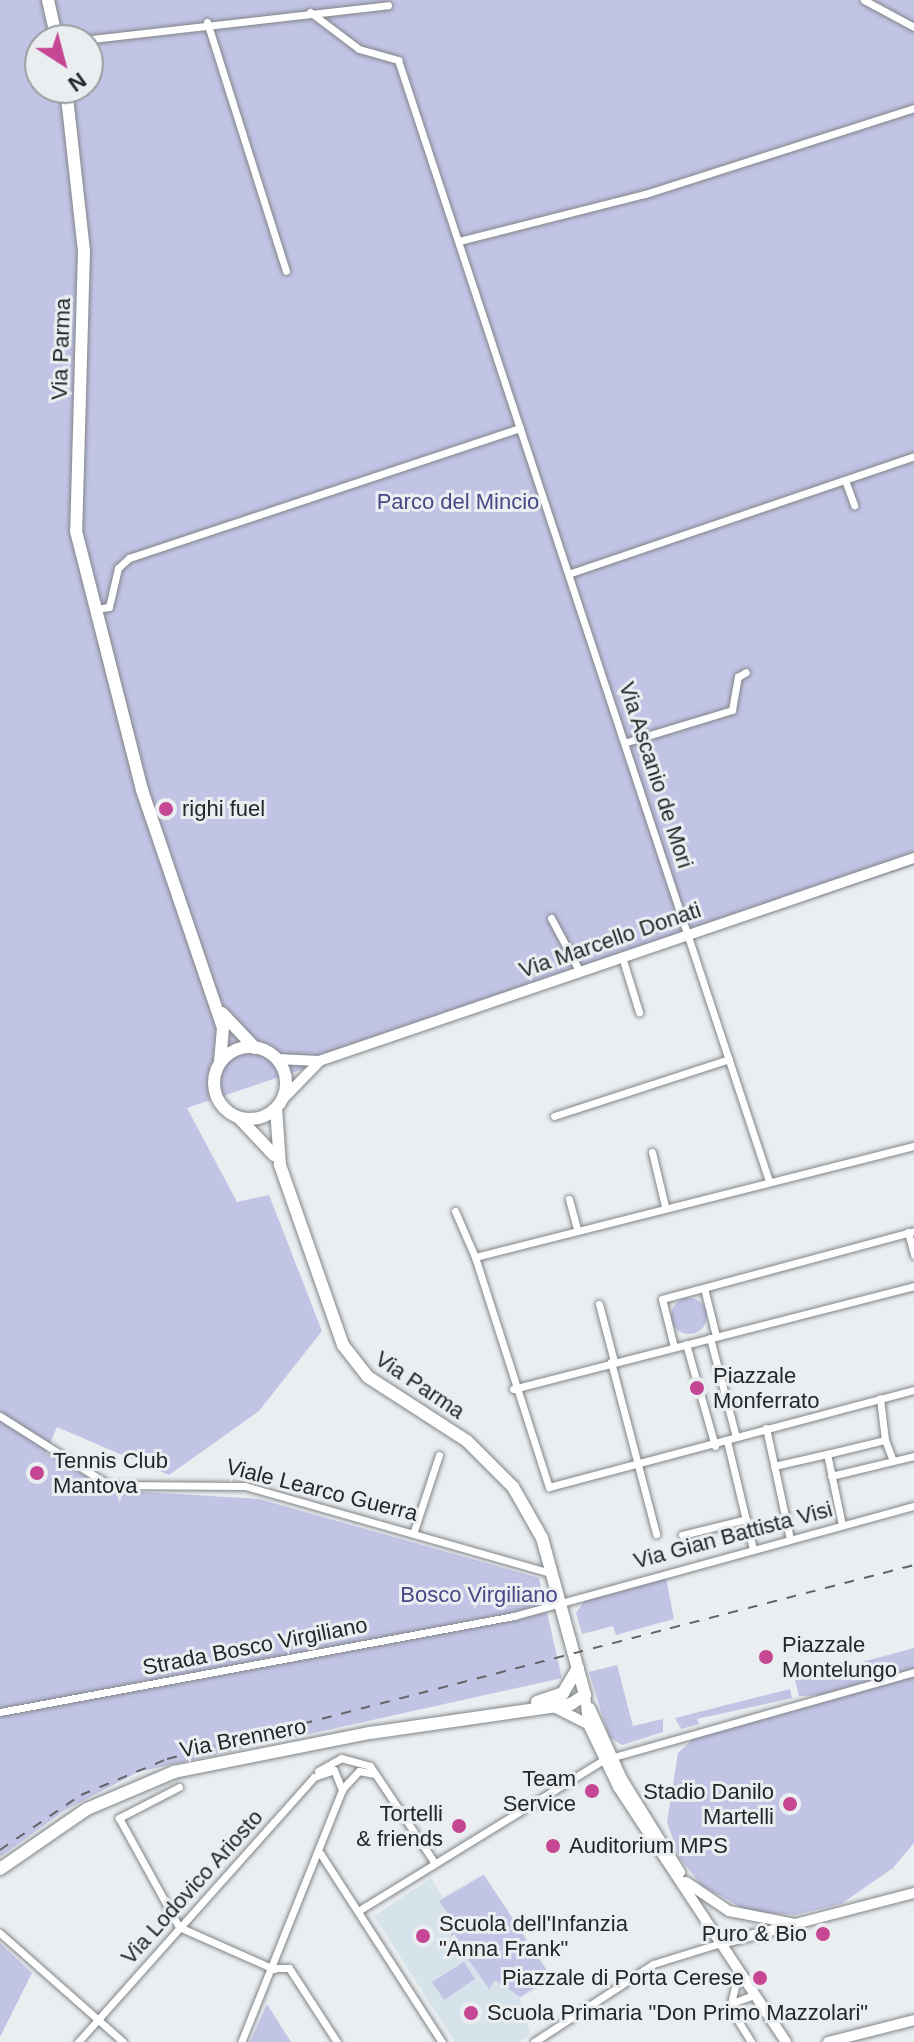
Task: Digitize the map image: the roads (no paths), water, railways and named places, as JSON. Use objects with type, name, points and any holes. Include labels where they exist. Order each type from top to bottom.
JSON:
[{"type":"main road","points":[[48,0],[53,24]]},
{"type":"main road","name":"Via Parma","points":[[68,104],[84,251],[73,501],[92,610],[142,790],[224,1036],[220,1062]]},
{"type":"main road","name":"Via Marcello Donati","points":[[277,1059],[319,1061],[914,858]]},
{"type":"main road","name":"Via Parma","points":[[214,1000],[255,1048]]},
{"type":"main road","points":[[255,1048],[277,1059],[286,1080],[279,1104],[259,1119],[237,1117],[215,1093],[220,1062],[255,1048]]},
{"type":"main road","name":"Via Marcello Donati","points":[[279,1104],[319,1061]]},
{"type":"main road","name":"Via Parma","points":[[279,1104],[280,1165],[350,1358],[498,1469],[532,1517],[562,1600],[585,1695]]},
{"type":"main road","name":"Via Parma","points":[[237,1117],[280,1165]]},
{"type":"main road","points":[[563,1693],[579,1664]]},
{"type":"main road","name":"Via Brennero","points":[[518,1709],[563,1693],[585,1695]]},
{"type":"main road","points":[[585,1695],[588,1724],[606,1758],[786,2042]]},
{"type":"main road","points":[[585,1695],[606,1758],[686,1882],[721,1943]]},
{"type":"main road","name":"Via Brennero","points":[[0,1869],[87,1809],[174,1772],[518,1709],[571,1704],[585,1695]]},
{"type":"main road","name":"Via Brennero","points":[[518,1709],[561,1708],[588,1724]]},
{"type":"main road","points":[[686,1882],[729,1911],[795,1924]]},
{"type":"main road","points":[[721,1943],[914,1893]]},
{"type":"main road","points":[[828,2042],[914,2020]]},
{"type":"street","points":[[864,0],[914,27]]},
{"type":"street","points":[[104,37],[207,22],[388,5]]},
{"type":"street","name":"Via Ascanio de Mori","points":[[310,12],[359,49],[398,60],[627,742],[769,1181]]},
{"type":"street","points":[[207,22],[286,271]]},
{"type":"street","points":[[459,241],[645,194],[914,108]]},
{"type":"street","points":[[92,610],[109,607],[118,568],[129,558],[520,428]]},
{"type":"street","points":[[571,573],[914,456]]},
{"type":"street","points":[[845,480],[854,505]]},
{"type":"street","points":[[627,742],[732,710],[738,677],[746,672]]},
{"type":"street","points":[[551,918],[580,972]]},
{"type":"street","points":[[622,957],[639,1012]]},
{"type":"street","points":[[554,1116],[729,1059]]},
{"type":"street","points":[[475,1257],[577,1228],[914,1146]]},
{"type":"street","points":[[652,1152],[665,1206]]},
{"type":"street","points":[[569,1199],[577,1228]]},
{"type":"street","points":[[455,1211],[475,1257],[543,1481],[561,1485],[914,1390]]},
{"type":"street","points":[[674,1347],[662,1299],[911,1232],[914,1255]]},
{"type":"street","points":[[513,1389],[914,1286]]},
{"type":"street","points":[[704,1288],[736,1437]]},
{"type":"street","points":[[599,1304],[656,1534]]},
{"type":"street","points":[[686,1344],[715,1446]]},
{"type":"street","points":[[880,1398],[885,1440],[893,1461]]},
{"type":"street","name":"Viale Learco Guerra","points":[[0,1416],[109,1485],[245,1486],[414,1531],[554,1574]]},
{"type":"street","points":[[766,1428],[790,1539]]},
{"type":"street","points":[[774,1466],[885,1440]]},
{"type":"street","points":[[727,1441],[753,1549]]},
{"type":"street","points":[[827,1454],[842,1525]]},
{"type":"street","points":[[414,1531],[439,1455]]},
{"type":"street","points":[[831,1476],[914,1456]]},
{"type":"street","name":"Via Gian Battista Visi","points":[[562,1600],[914,1506]]},
{"type":"street","points":[[682,1535],[746,1519]]},
{"type":"street","name":"Strada Bosco Virgiliano","points":[[0,1712],[514,1616],[562,1600]]},
{"type":"street","points":[[358,1911],[606,1758],[914,1672]]},
{"type":"street","name":"Via Lodovico Ariosto","points":[[78,2042],[328,1762],[353,1758],[381,1782],[434,1862]]},
{"type":"street","points":[[241,2042],[274,1969],[342,1790],[359,1771],[381,1782]]},
{"type":"street","points":[[314,1777],[338,1772],[342,1790]]},
{"type":"street","points":[[179,1787],[119,1818],[179,1927],[274,1969],[289,1968],[337,2042]]},
{"type":"street","points":[[320,1853],[442,2042]]},
{"type":"street","points":[[0,1933],[94,2022],[123,2042]]},
{"type":"street","points":[[538,2041],[653,1964],[721,1943]]},
{"type":"street","points":[[739,1969],[732,2003],[751,2042]]},
{"type":"street","points":[[732,2003],[744,1993],[757,1996]]},
{"type":"railway","points":[[0,1850],[81,1795],[167,1759],[914,1565]]},
{"type":"place","name":"righi fuel","points":[[166,809]]},
{"type":"place","name":"Piazzale Monferrato","points":[[697,1388]]},
{"type":"place","name":"Tennis Club Mantova","points":[[37,1473]]},
{"type":"place","name":"Piazzale Montelungo","points":[[766,1657]]},
{"type":"place","name":"Team Service","points":[[592,1791]]},
{"type":"place","name":"Stadio Danilo Martelli","points":[[790,1804]]},
{"type":"place","name":"Tortelli & friends","points":[[459,1826]]},
{"type":"place","name":"Auditorium MPS","points":[[553,1846]]},
{"type":"place","name":"Puro & Bio","points":[[823,1934]]},
{"type":"place","name":"Scuola dell'Infanzia \"Anna Frank\"","points":[[423,1936]]},
{"type":"place","name":"Piazzale di Porta Cerese","points":[[760,1978]]},
{"type":"place","name":"Scuola Primaria \"Don Primo Mazzolari\"","points":[[471,2013]]},
{"type":"park label","name":"Parco del Mincio","points":[[458,502]]},
{"type":"park label","name":"Bosco Virgiliano","points":[[479,1595]]}]
